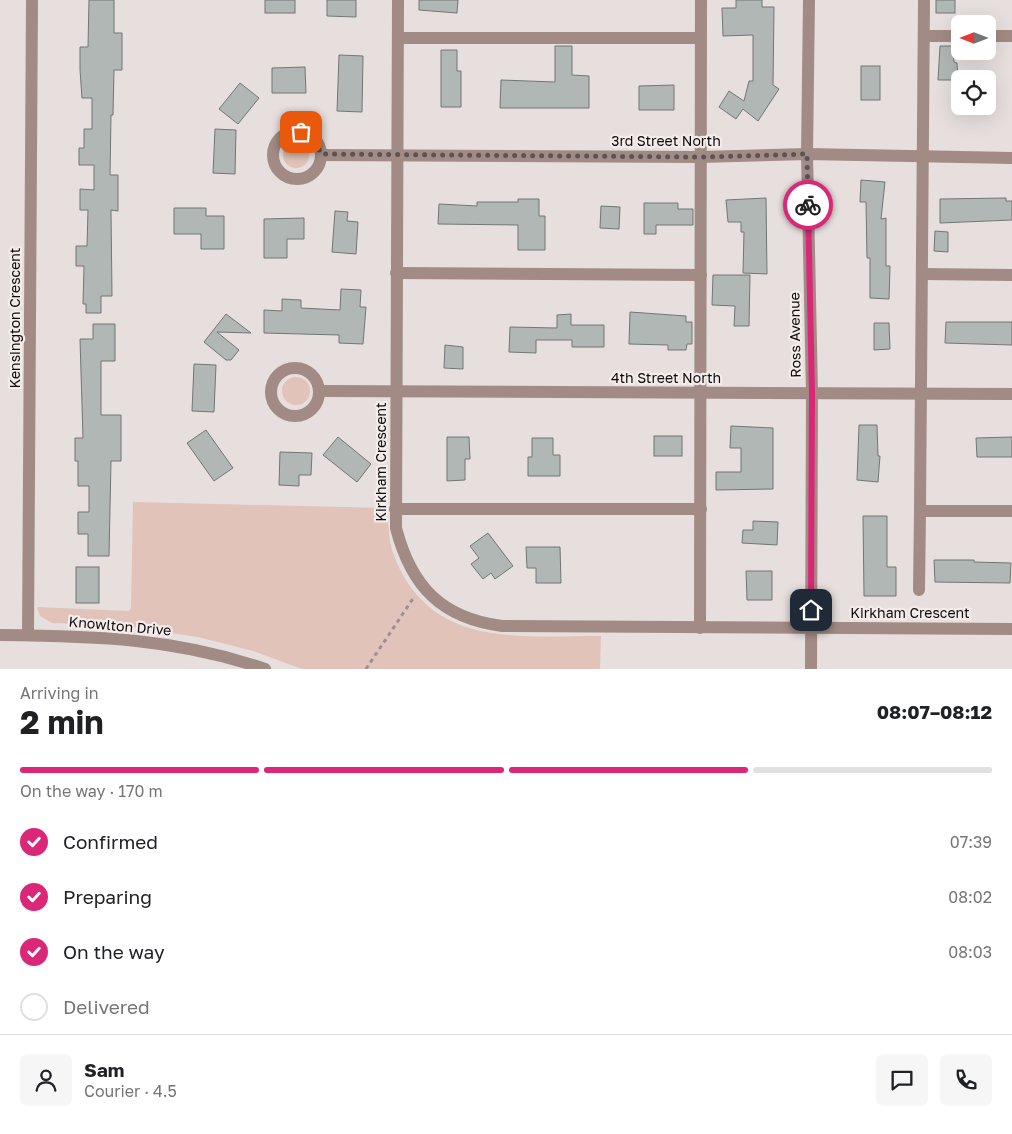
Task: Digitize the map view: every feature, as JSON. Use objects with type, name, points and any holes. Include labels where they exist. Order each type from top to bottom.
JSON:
[{"type":"street","name":"Kensington Crescent","points":[[28,636],[32,0]]},
{"type":"street","name":"Kirkham Crescent","points":[[398,0],[394,508],[400,547],[408,567],[440,604],[462,617],[482,624],[502,626],[1012,629]]},
{"type":"street","points":[[700,0],[700,628]]},
{"type":"street","name":"Ross Avenue","points":[[809,0],[807,154],[812,393],[811,669]]},
{"type":"street","points":[[919,590],[924,0]]},
{"type":"street","points":[[924,36],[951,36]]},
{"type":"street","points":[[996,36],[1012,36]]},
{"type":"street","points":[[398,38],[700,38]]},
{"type":"street","name":"3rd Street North","points":[[321,154],[700,157],[807,154],[923,158],[1012,158]]},
{"type":"street","points":[[396,274],[701,275]]},
{"type":"street","points":[[922,274],[1012,275]]},
{"type":"street","name":"4th Street North","points":[[320,391],[1012,394]]},
{"type":"street","points":[[394,508],[701,508]]},
{"type":"street","points":[[920,511],[1012,511]]},
{"type":"street","name":"Knowlton Drive","points":[[0,635],[145,640],[212,652],[265,669]]},
{"type":"path","points":[[366,669],[422,585]]},
{"type":"shaded area","points":[[296,142],[306,145],[309,155],[306,165],[296,168],[286,165],[283,155],[286,145]]},
{"type":"shaded area","points":[[296,377],[306,381],[310,391],[306,401],[296,405],[286,401],[282,391],[286,381]]},
{"type":"shaded area","points":[[133,502],[386,508],[393,553],[409,584],[429,606],[453,621],[479,630],[508,635],[539,637],[601,636],[600,669],[302,669],[253,651],[198,637],[118,625],[52,623],[40,616],[37,607],[129,611],[131,608]]},
{"type":"building","points":[[89,0],[114,0],[114,33],[122,33],[122,70],[114,70],[113,115],[111,115],[110,175],[118,175],[118,211],[111,210],[112,296],[101,296],[101,313],[86,313],[86,304],[83,304],[84,266],[76,266],[76,246],[87,246],[88,210],[80,210],[80,189],[94,190],[94,165],[79,165],[79,148],[84,148],[84,129],[92,129],[92,98],[82,98],[80,70],[80,47],[88,47]]},
{"type":"building","points":[[265,0],[295,0],[295,13],[265,13]]},
{"type":"building","points":[[327,0],[356,0],[356,17],[327,16]]},
{"type":"building","points":[[419,0],[458,0],[457,13],[419,10]]},
{"type":"building","points":[[736,0],[762,0],[762,7],[774,7],[773,85],[779,89],[758,121],[743,109],[736,119],[719,107],[729,91],[744,101],[749,81],[753,81],[753,35],[723,36],[722,8],[736,8]]},
{"type":"building","points":[[936,0],[955,0],[955,13],[936,13]]},
{"type":"building","points":[[555,46],[572,46],[572,75],[589,76],[589,108],[500,108],[501,80],[555,82]]},
{"type":"building","points":[[940,46],[951,46],[951,60],[957,63],[957,70],[951,70],[951,80],[938,80]]},
{"type":"building","points":[[441,50],[457,50],[457,71],[461,71],[461,107],[441,107]]},
{"type":"building","points":[[339,55],[363,56],[362,112],[337,111]]},
{"type":"building","points":[[861,66],[880,66],[880,100],[861,100]]},
{"type":"building","points":[[305,67],[306,93],[272,93],[272,68]]},
{"type":"building","points":[[240,83],[259,98],[238,124],[219,109]]},
{"type":"building","points":[[674,85],[674,110],[639,110],[639,86]]},
{"type":"building","points":[[215,129],[236,130],[235,174],[213,173]]},
{"type":"building","points":[[861,180],[885,182],[881,219],[886,218],[886,266],[890,266],[889,299],[870,298],[870,258],[867,258],[866,202],[860,202]]},
{"type":"building","points":[[766,198],[767,274],[743,273],[744,232],[741,232],[741,222],[728,222],[726,200]]},
{"type":"building","points":[[1006,198],[1006,201],[1012,201],[1012,220],[940,223],[940,199]]},
{"type":"building","points":[[518,199],[539,199],[539,216],[545,216],[545,250],[518,250],[518,225],[438,224],[439,204],[477,206],[477,202],[518,202]]},
{"type":"building","points":[[644,203],[678,203],[678,209],[693,209],[693,225],[656,225],[656,234],[644,234]]},
{"type":"building","points":[[601,206],[620,207],[619,229],[600,228]]},
{"type":"building","points":[[174,208],[206,208],[206,216],[224,216],[224,249],[201,249],[201,234],[174,234]]},
{"type":"building","points":[[335,211],[348,212],[347,221],[358,222],[356,254],[332,252]]},
{"type":"building","points":[[304,218],[304,239],[287,239],[287,258],[264,258],[264,219]]},
{"type":"building","points":[[935,231],[948,232],[948,252],[934,251]]},
{"type":"building","points":[[713,275],[750,275],[749,326],[734,326],[735,306],[712,305]]},
{"type":"building","points":[[341,289],[361,290],[360,307],[366,307],[363,344],[339,343],[339,335],[264,333],[264,310],[282,311],[282,299],[301,300],[301,308],[340,310]]},
{"type":"building","points":[[630,312],[686,316],[686,322],[692,322],[692,344],[687,344],[686,350],[668,350],[668,345],[629,344]]},
{"type":"building","points":[[226,314],[251,333],[217,332],[239,350],[231,360],[226,360],[204,342]]},
{"type":"building","points":[[571,314],[571,325],[604,325],[604,347],[572,347],[572,340],[536,340],[536,353],[509,352],[510,327],[557,328],[557,315]]},
{"type":"building","points":[[946,322],[1012,322],[1012,345],[945,343]]},
{"type":"building","points":[[874,323],[889,323],[890,349],[874,350]]},
{"type":"building","points":[[93,324],[115,324],[115,361],[101,361],[101,415],[121,415],[121,461],[111,461],[109,556],[88,556],[88,534],[78,534],[78,512],[89,512],[89,486],[78,486],[78,461],[75,461],[75,438],[83,438],[80,339],[93,339]]},
{"type":"building","points":[[445,345],[463,347],[463,369],[444,368]]},
{"type":"building","points":[[194,364],[216,365],[214,412],[192,411]]},
{"type":"building","points":[[859,425],[877,425],[878,456],[880,456],[878,482],[857,480]]},
{"type":"building","points":[[731,426],[773,428],[773,489],[716,490],[716,472],[741,472],[741,448],[730,448]]},
{"type":"building","points":[[206,430],[233,468],[214,481],[187,443]]},
{"type":"building","points":[[654,436],[682,436],[682,456],[654,456]]},
{"type":"building","points":[[338,437],[371,464],[357,482],[323,455]]},
{"type":"building","points":[[447,437],[469,437],[470,459],[465,459],[465,480],[447,481]]},
{"type":"building","points":[[1012,437],[1012,457],[977,457],[976,438]]},
{"type":"building","points":[[532,438],[553,438],[553,455],[560,455],[560,476],[528,476],[528,457],[532,457]]},
{"type":"building","points":[[280,452],[312,453],[311,475],[299,475],[299,486],[279,485]]},
{"type":"building","points":[[863,516],[887,516],[887,567],[896,567],[896,596],[864,596]]},
{"type":"building","points":[[753,521],[778,522],[777,545],[742,543],[743,530],[753,530]]},
{"type":"building","points":[[488,533],[513,566],[495,579],[491,573],[483,579],[471,564],[479,558],[470,546]]},
{"type":"building","points":[[526,547],[560,547],[561,583],[536,583],[536,568],[527,568]]},
{"type":"building","points":[[934,560],[974,560],[974,562],[1011,563],[1010,583],[935,582]]},
{"type":"building","points":[[76,567],[99,567],[99,603],[76,603]]},
{"type":"building","points":[[746,571],[772,571],[772,600],[747,600]]},
{"type":"way so far","points":[[301,132],[309,134],[315,140],[321,154],[700,157],[807,154],[808,205]]},
{"type":"route","points":[[808,205],[812,393],[811,610]]}]
